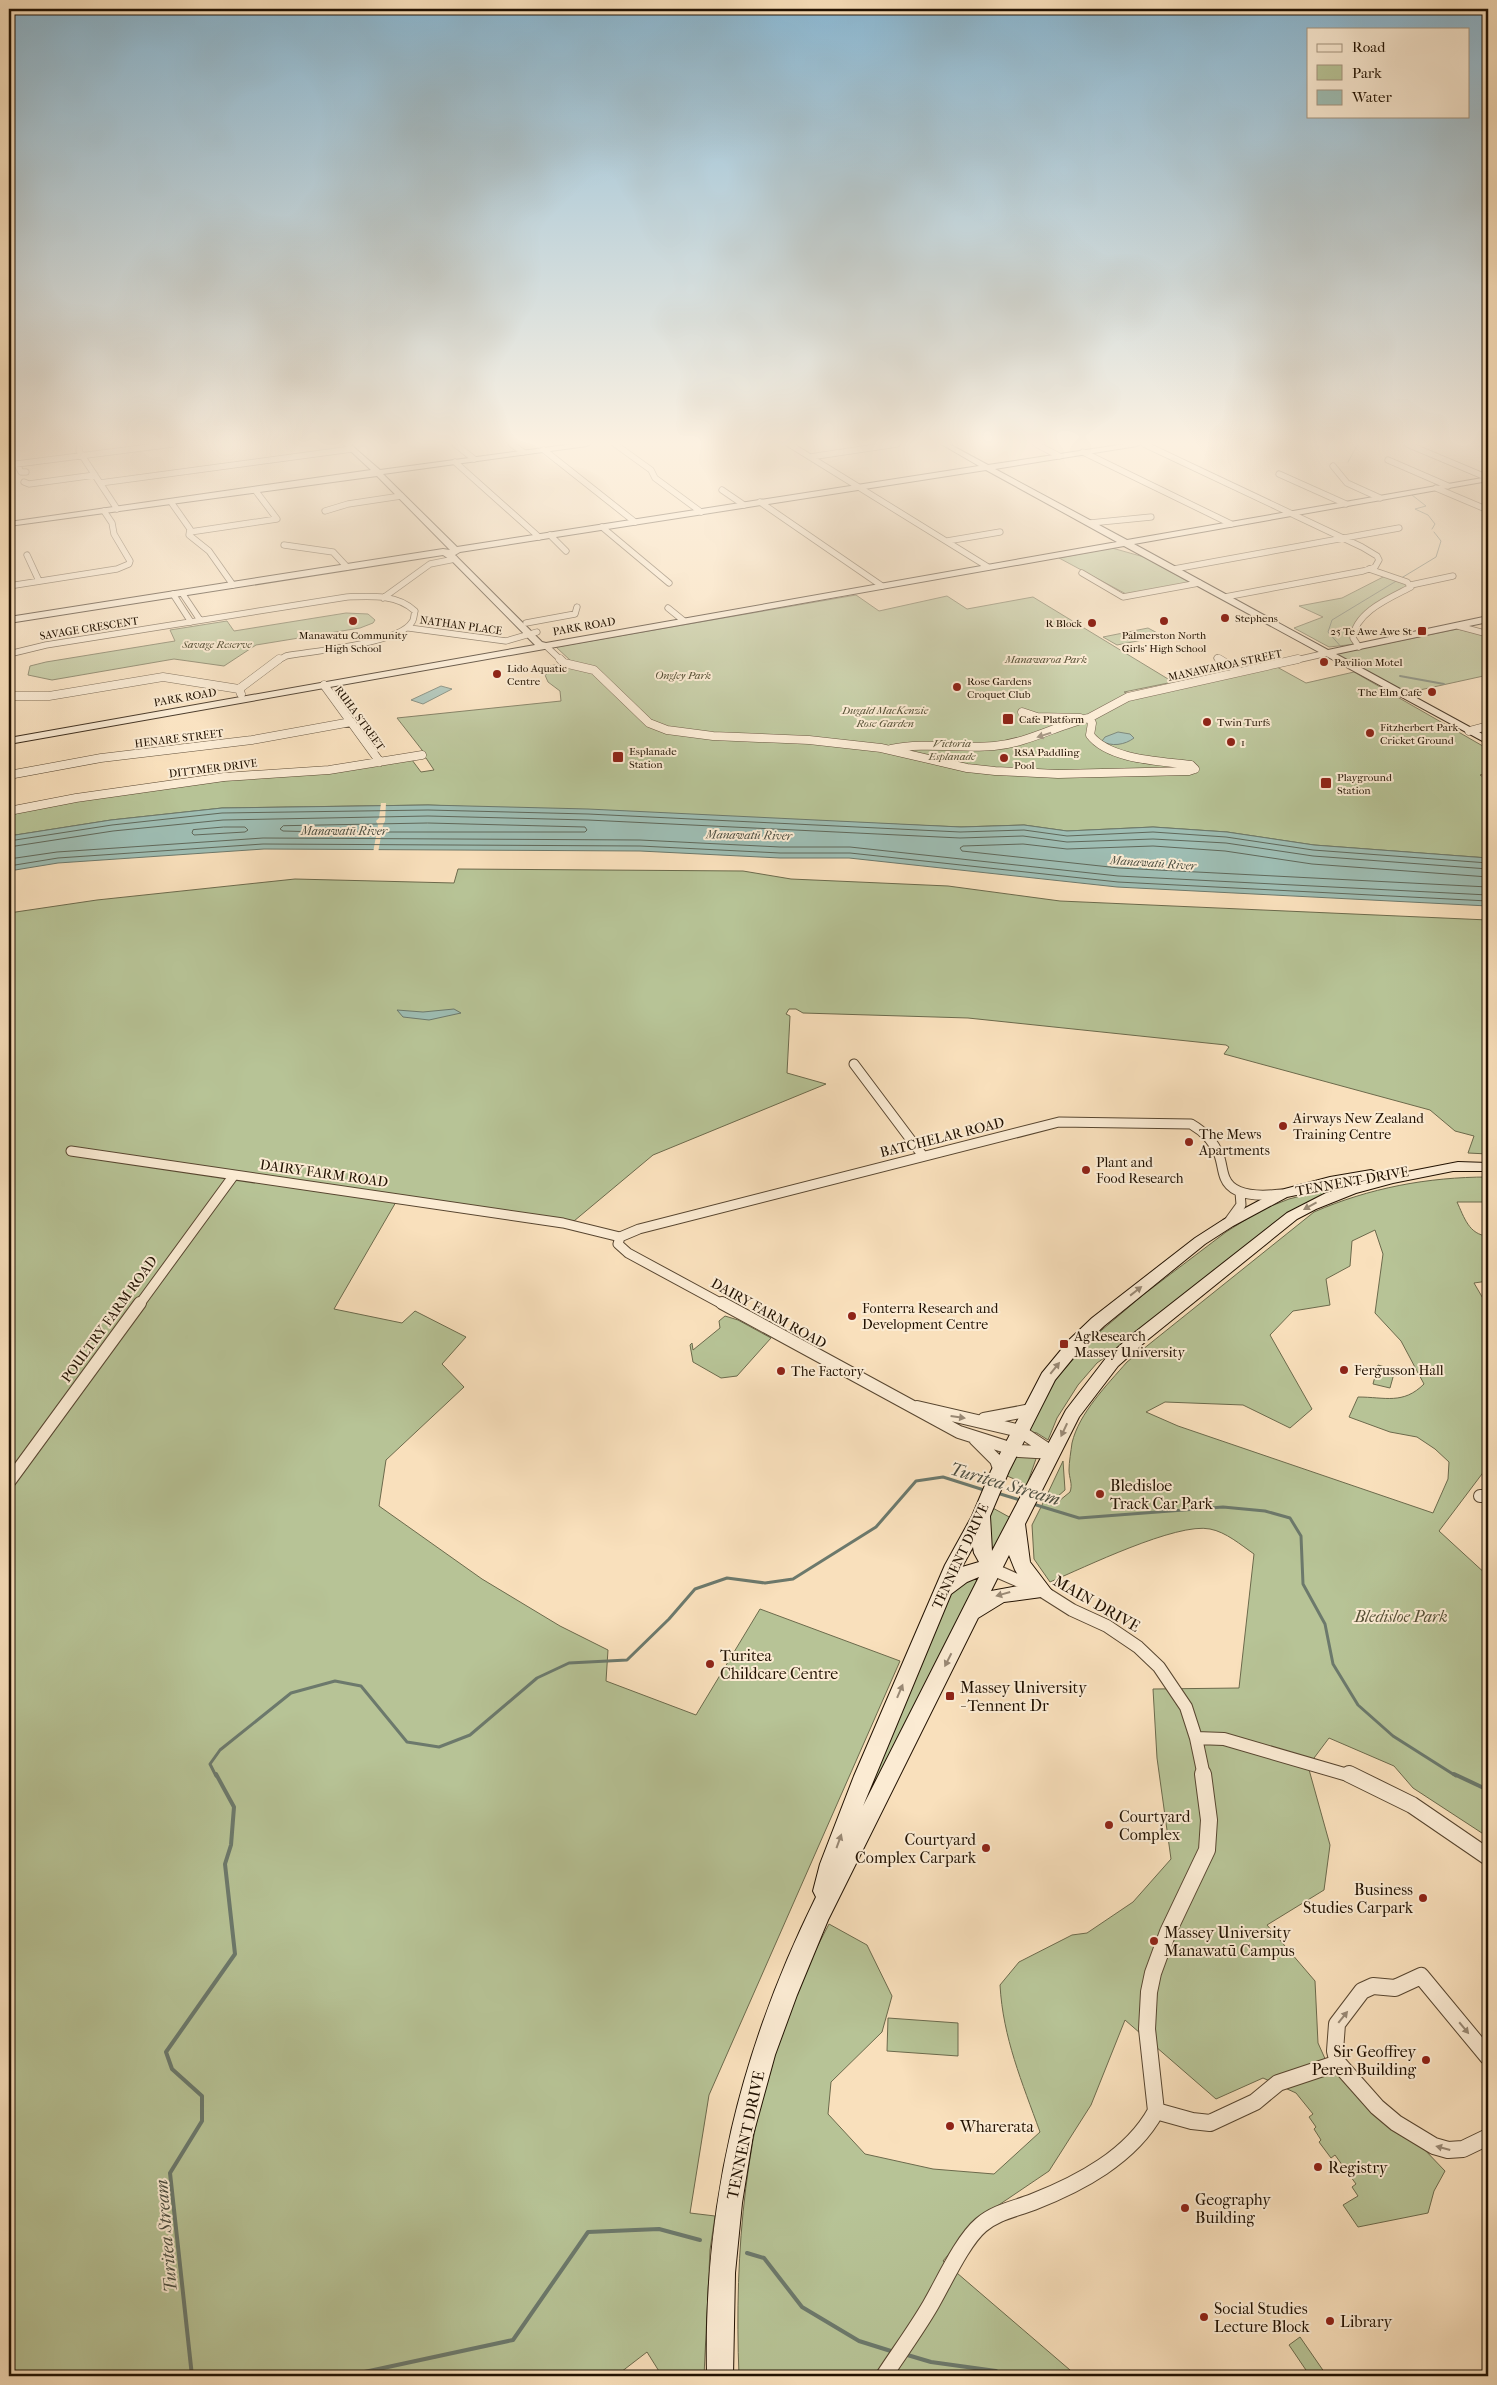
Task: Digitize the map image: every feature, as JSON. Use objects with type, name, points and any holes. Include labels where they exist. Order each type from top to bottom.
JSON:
[{"type":"main road","points":[[9,620],[347,567],[442,555]]},
{"type":"main road","points":[[454,555],[534,633],[547,642],[546,646]]},
{"type":"main road","name":"PARK ROAD","points":[[9,741],[1055,555]]},
{"type":"main road","points":[[1143,555],[1157,560]]},
{"type":"main road","points":[[1148,555],[1488,741]]},
{"type":"main road","points":[[496,596],[526,622],[534,633]]},
{"type":"main road","points":[[1327,654],[1488,620]]},
{"type":"main road","points":[[1346,664],[1344,657],[1348,652],[1380,642]]},
{"type":"main road","name":"TENNENT DRIVE","points":[[720,2376],[720,2315],[730,2200],[748,2103],[770,2032],[821,1905],[831,1864],[847,1820],[943,1590],[956,1560],[983,1510],[999,1472],[1048,1377],[1076,1343],[1098,1322],[1200,1241],[1228,1223],[1282,1194],[1330,1182],[1370,1175],[1458,1166],[1488,1167]]},
{"type":"main road","name":"TENNENT DRIVE","points":[[821,1905],[840,1874],[992,1569],[1072,1414],[1099,1376],[1140,1337],[1292,1216],[1318,1202],[1350,1189],[1458,1166]]},
{"type":"main road","points":[[983,1510],[983,1553],[992,1569]]},
{"type":"main road","points":[[1018,1521],[1015,1545],[1019,1559],[1033,1583],[1042,1591]]},
{"type":"main road","points":[[943,1590],[966,1572],[978,1568],[992,1569]]},
{"type":"main road","points":[[970,1616],[993,1597],[1009,1592],[1042,1591]]},
{"type":"street","points":[[27,555],[39,581]]},
{"type":"street","points":[[9,586],[111,570],[129,564],[130,561],[127,555]]},
{"type":"street","points":[[212,555],[233,585]]},
{"type":"street","points":[[336,555],[347,567]]},
{"type":"street","points":[[383,598],[430,564],[450,555]]},
{"type":"street","points":[[636,555],[670,583]]},
{"type":"street","points":[[837,555],[882,586]]},
{"type":"street","points":[[970,555],[988,567]]},
{"type":"street","points":[[1174,569],[1249,555]]},
{"type":"street","points":[[1225,597],[1369,569],[1378,564],[1376,555]]},
{"type":"street","points":[[1369,569],[1411,585],[1453,576]]},
{"type":"street","points":[[1082,573],[1123,597],[1199,583]]},
{"type":"street","points":[[1359,646],[1353,639],[1352,631],[1358,623],[1378,604],[1412,587],[1411,585]]},
{"type":"street","points":[[177,594],[200,620]]},
{"type":"street","points":[[177,594],[191,622]]},
{"type":"street","name":"SAVAGE CRESCENT","points":[[9,654],[36,647],[339,598],[383,598],[401,602],[412,608],[416,618],[409,628]]},
{"type":"street","points":[[526,622],[575,614],[577,607]]},
{"type":"street","points":[[668,608],[684,621]]},
{"type":"street","points":[[1458,626],[1488,634]]},
{"type":"street","points":[[9,696],[48,696],[163,677],[239,688],[284,657],[376,640],[409,628]]},
{"type":"street","name":"NATHAN PLACE","points":[[409,628],[506,641],[520,639],[534,633]]},
{"type":"street","points":[[546,646],[564,663],[594,670],[650,723],[658,727],[707,735],[809,740],[890,750],[966,768],[995,772],[1074,774],[1189,771],[1195,769],[1191,765],[1122,753],[1095,744],[1090,735],[1092,723],[1089,718],[1037,717],[1022,712]]},
{"type":"street","name":"MANAWAROA STREET","points":[[890,750],[910,745],[957,748],[996,746],[1041,736],[1076,721],[1089,718],[1128,697],[1327,654]]},
{"type":"street","points":[[1217,658],[1240,672]]},
{"type":"street","name":"RUHA STREET","points":[[324,685],[380,762]]},
{"type":"street","points":[[239,688],[245,699]]},
{"type":"street","name":"HENARE STREET","points":[[9,775],[101,758],[244,741],[351,722]]},
{"type":"street","points":[[1469,731],[1488,726]]},
{"type":"street","name":"DITTMER DRIVE","points":[[9,811],[76,798],[224,777],[329,770],[422,755]]},
{"type":"street","points":[[854,1064],[923,1156]]},
{"type":"street","name":"BATCHELAR ROAD","points":[[619,1240],[639,1229],[1058,1122],[1185,1123],[1196,1126],[1208,1137],[1219,1154],[1225,1180],[1240,1192]]},
{"type":"street","name":"DAIRY FARM ROAD","points":[[71,1151],[573,1225],[619,1240],[620,1247],[628,1253],[911,1405],[925,1416],[973,1438],[1011,1449],[1033,1454],[1053,1453]]},
{"type":"street","name":"POULTRY FARM ROAD","points":[[9,1482],[234,1175]]},
{"type":"street","points":[[1240,1192],[1260,1197],[1282,1194]]},
{"type":"street","points":[[1228,1223],[1242,1205],[1243,1200],[1240,1192]]},
{"type":"street","name":"DAIRY FARM ROAD","points":[[911,1405],[949,1416],[978,1420],[1020,1431],[1034,1438],[1053,1453]]},
{"type":"street","name":"DAIRY FARM ROAD","points":[[978,1420],[1031,1410]]},
{"type":"street","name":"DAIRY FARM ROAD","points":[[973,1438],[996,1460],[999,1472]]},
{"type":"street","name":"MAIN DRIVE","points":[[992,1569],[1042,1591],[1072,1610],[1107,1626],[1138,1647],[1159,1667],[1186,1707],[1196,1738],[1206,1787],[1209,1820],[1207,1850],[1168,1932],[1152,1973],[1147,2029],[1155,2084],[1156,2111]]},
{"type":"street","points":[[1196,1738],[1224,1739],[1346,1773],[1412,1805],[1488,1857]]},
{"type":"street","points":[[1488,2057],[1421,1976],[1395,1988],[1373,1986],[1362,1991],[1337,2024],[1335,2051],[1338,2063],[1377,2107],[1396,2123],[1434,2146],[1448,2150],[1463,2149],[1488,2139]]},
{"type":"street","points":[[884,2376],[929,2308],[970,2238],[981,2225],[1010,2208],[1030,2203],[1072,2186],[1109,2162],[1141,2133],[1156,2111],[1192,2122],[1210,2123],[1255,2102],[1278,2084],[1338,2063]]},
{"type":"street","points":[[724,2258],[731,2302],[732,2376]]},
{"type":"green space","points":[[1073,555],[1138,555],[1191,583],[1128,595],[1059,558]]},
{"type":"green space","points":[[1387,575],[1411,585],[1378,604],[1352,631],[1356,644],[1329,647],[1294,628],[1323,617],[1299,606],[1342,598]]},
{"type":"green space","points":[[856,595],[879,611],[947,596],[967,609],[1033,597],[1173,682],[1124,692],[1136,697],[1277,667],[1306,683],[1354,672],[1488,749],[1488,773],[1480,775],[1485,778],[1488,777],[1488,858],[1314,845],[1227,832],[1153,827],[1067,831],[1024,825],[961,827],[428,805],[222,808],[111,820],[9,836],[9,813],[109,796],[260,776],[412,760],[421,772],[434,770],[426,758],[421,758],[424,754],[422,750],[397,718],[561,701],[560,691],[548,682],[545,675],[553,670],[549,666],[572,662],[556,647]]},
{"type":"green space","name":"Savage Reserve","points":[[346,613],[368,614],[375,620],[373,623],[360,628],[256,645],[224,666],[174,659],[52,680],[28,675],[30,666],[46,662],[175,641],[170,630],[227,621],[234,631]]},
{"type":"green space","points":[[1148,628],[1163,636],[1117,645],[1103,637]]},
{"type":"green space","points":[[1457,629],[1488,636],[1488,675],[1406,693],[1336,654]]},
{"type":"green space","points":[[458,869],[743,871],[791,879],[948,886],[1060,901],[1488,920],[1488,1154],[1468,1153],[1474,1136],[1455,1131],[1430,1110],[1224,1054],[1229,1047],[1226,1045],[968,1018],[803,1013],[796,1009],[789,1009],[786,1014],[790,1016],[787,1073],[826,1084],[653,1155],[574,1221],[400,1195],[334,1309],[402,1323],[415,1311],[466,1337],[442,1364],[464,1387],[386,1460],[379,1506],[482,1579],[560,1626],[608,1650],[606,1681],[696,1715],[760,1609],[900,1661],[709,2095],[690,2213],[715,2216],[710,2250],[704,2376],[662,2376],[647,2352],[621,2372],[621,2376],[9,2376],[9,913],[97,900],[295,879],[454,883]]},
{"type":"green space","name":"Bledisloe Park","points":[[1488,1177],[1488,1202],[1457,1202],[1472,1229],[1488,1236],[1488,1281],[1474,1283],[1488,1307],[1488,1466],[1439,1531],[1488,1576],[1488,1837],[1413,1788],[1394,1766],[1329,1738],[1308,1766],[1330,1845],[1324,1890],[1267,1925],[1315,1981],[1318,2043],[1331,2072],[1336,2071],[1423,2148],[1445,2171],[1434,2191],[1428,2213],[1358,2227],[1343,2205],[1358,2196],[1352,2187],[1356,2184],[1335,2155],[1331,2158],[1319,2142],[1321,2140],[1314,2129],[1316,2127],[1309,2117],[1313,2114],[1296,2093],[1263,2078],[1216,2099],[1125,2020],[1091,2105],[1049,2171],[978,2219],[943,2261],[1077,2376],[739,2376],[738,2329],[741,2235],[746,2188],[762,2096],[790,2006],[803,1975],[829,1924],[867,1945],[892,1996],[882,2032],[831,2082],[828,2114],[865,2154],[933,2169],[994,2174],[1040,2132],[1009,2042],[1000,1985],[1019,1962],[1072,1935],[1087,1933],[1133,1902],[1171,1859],[1157,1758],[1153,1689],[1239,1688],[1254,1554],[1233,1539],[1210,1529],[1176,1532],[1106,1557],[1050,1582],[1034,1559],[1032,1525],[1044,1501],[1059,1501],[1070,1492],[1069,1467],[1072,1443],[1087,1410],[1127,1362],[1314,1212],[1377,1190],[1443,1179]],"holes":[[[1375,1230],[1383,1254],[1375,1313],[1401,1341],[1424,1384],[1409,1395],[1401,1397],[1358,1397],[1349,1417],[1390,1432],[1417,1437],[1435,1449],[1449,1462],[1448,1479],[1433,1513],[1178,1426],[1146,1412],[1165,1402],[1243,1405],[1290,1428],[1312,1409],[1270,1335],[1293,1311],[1330,1305],[1326,1279],[1350,1266],[1352,1241]]]},
{"type":"green space","points":[[1372,1178],[1325,1194],[1289,1212],[1138,1334],[1097,1363],[1078,1385],[1057,1418],[1048,1440],[1037,1433],[1027,1431],[1056,1379],[1089,1341],[1143,1295],[1226,1232],[1261,1210],[1289,1199]]},
{"type":"green space","points":[[725,1316],[738,1320],[771,1338],[737,1376],[721,1378],[693,1362],[690,1345],[692,1343],[693,1350],[720,1328],[719,1321]]},
{"type":"green space","points":[[1378,1365],[1395,1370],[1390,1388],[1373,1384]]},
{"type":"green space","points":[[1017,1452],[1037,1456],[1026,1487],[1021,1482],[1005,1475]]},
{"type":"green space","points":[[1063,1461],[1065,1490],[1057,1497],[1046,1497]]},
{"type":"green space","points":[[991,1507],[1011,1518],[990,1559],[986,1551]]},
{"type":"green space","points":[[981,1574],[861,1814],[867,1784],[948,1599],[959,1583]]},
{"type":"green space","points":[[888,2018],[958,2023],[958,2056],[887,2051]]},
{"type":"green space","points":[[1300,2337],[1327,2376],[1310,2376],[1289,2345]]},
{"type":"water","points":[[441,686],[452,689],[423,704],[411,700]]},
{"type":"water","points":[[1118,732],[1130,734],[1134,738],[1118,744],[1102,741],[1105,737]]},
{"type":"water","name":"Manawatū River","points":[[428,805],[588,809],[961,827],[1024,825],[1067,831],[1153,827],[1227,832],[1314,845],[1488,858],[1488,906],[1117,887],[849,858],[780,858],[640,851],[264,849],[58,863],[9,871],[9,836],[111,820],[222,808]]},
{"type":"water","points":[[454,1009],[461,1013],[429,1020],[403,1017],[397,1010],[423,1012]]},
{"type":"pier","points":[[381,803],[386,803],[385,821],[378,853],[373,853],[378,825],[376,821],[379,818]]},
{"type":"waterway","points":[[1343,649],[1328,632],[1332,620],[1437,555]]},
{"type":"waterway","points":[[1400,676],[1444,684]]},
{"type":"waterway","name":"Turitea Stream","points":[[216,1776],[210,1764],[220,1750],[291,1693],[335,1681],[361,1686],[407,1742],[439,1747],[470,1735],[537,1678],[569,1663],[627,1660],[669,1619],[695,1589],[727,1578],[765,1583],[793,1579],[876,1527],[916,1481],[943,1477],[984,1490]]},
{"type":"waterway","name":"Turitea Stream","points":[[997,1493],[1020,1500]]},
{"type":"waterway","name":"Turitea Stream","points":[[1033,1504],[1079,1518],[1223,1507],[1265,1511],[1290,1518],[1301,1536],[1303,1584],[1325,1624],[1333,1664],[1358,1705],[1393,1736],[1456,1776]]},
{"type":"waterway","name":"Turitea Stream","points":[[192,2376],[170,2173],[202,2121],[202,2096],[172,2069],[166,2052],[235,1954],[225,1864],[231,1845],[234,1807],[216,1774]]},
{"type":"waterway","name":"Turitea Stream","points":[[1454,1774],[1488,1790]]},
{"type":"waterway","points":[[346,2376],[513,2340],[588,2232],[659,2229],[700,2240]]},
{"type":"waterway","points":[[747,2253],[764,2258],[802,2307],[859,2341],[894,2352]]},
{"type":"waterway","points":[[904,2354],[931,2362],[996,2371],[1001,2376]]},
{"type":"place","name":"Stephens","points":[[1225,618]]},
{"type":"place","name":"Manawatu Community High School","points":[[353,621]]},
{"type":"place","name":"Palmerston North Girls' High School","points":[[1164,621]]},
{"type":"place","name":"R Block","points":[[1092,623]]},
{"type":"place","name":"25 Te Awe Awe St","points":[[1422,631]]},
{"type":"place","name":"Pavilion Motel","points":[[1324,662]]},
{"type":"place","name":"Lido Aquatic Centre","points":[[497,674]]},
{"type":"place","name":"Rose Gardens Croquet Club","points":[[957,687]]},
{"type":"place","name":"The Elm Cafe","points":[[1432,692]]},
{"type":"place","name":"Cafe Platform","points":[[1008,719]]},
{"type":"place","name":"Twin Turfs","points":[[1207,722]]},
{"type":"place","name":"Fitzherbert Park Cricket Ground","points":[[1370,733]]},
{"type":"place","name":"1","points":[[1231,742]]},
{"type":"place","name":"Esplanade Station","points":[[618,757]]},
{"type":"place","name":"RSA Paddling Pool","points":[[1004,758]]},
{"type":"place","name":"Playground Station","points":[[1326,783]]},
{"type":"place","name":"Airways New Zealand Training Centre","points":[[1283,1126]]},
{"type":"place","name":"The Mews Apartments","points":[[1189,1142]]},
{"type":"place","name":"Plant and Food Research","points":[[1086,1170]]},
{"type":"place","name":"Fonterra Research and Development Centre","points":[[852,1316]]},
{"type":"place","name":"AgResearch Massey University","points":[[1064,1344]]},
{"type":"place","name":"Fergusson Hall","points":[[1344,1370]]},
{"type":"place","name":"The Factory","points":[[781,1371]]},
{"type":"place","name":"Bledisloe Track Car Park","points":[[1100,1494]]},
{"type":"place","name":"Turitea Childcare Centre","points":[[710,1664]]},
{"type":"place","name":"Massey University - Tennent Dr","points":[[950,1696]]},
{"type":"place","name":"Courtyard Complex","points":[[1109,1825]]},
{"type":"place","name":"Courtyard Complex Carpark","points":[[986,1848]]},
{"type":"place","name":"Business Studies Carpark","points":[[1423,1898]]},
{"type":"place","name":"Massey University Manawatū Campus","points":[[1154,1941]]},
{"type":"place","name":"Sir Geoffrey Peren Building","points":[[1426,2060]]},
{"type":"place","name":"Wharerata","points":[[950,2126]]},
{"type":"place","name":"Registry","points":[[1318,2167]]},
{"type":"place","name":"Geography Building","points":[[1185,2208]]},
{"type":"place","name":"Social Studies Lecture Block","points":[[1204,2317]]},
{"type":"place","name":"Library","points":[[1330,2321]]},
{"type":"park label","name":"Manawaroa Park","points":[[1046,659]]},
{"type":"park label","name":"Ongley Park","points":[[683,675]]},
{"type":"park label","name":"Dugald MacKenzie Rose Garden","points":[[885,716]]},
{"type":"park label","name":"Victoria Esplanade","points":[[952,749]]}]
